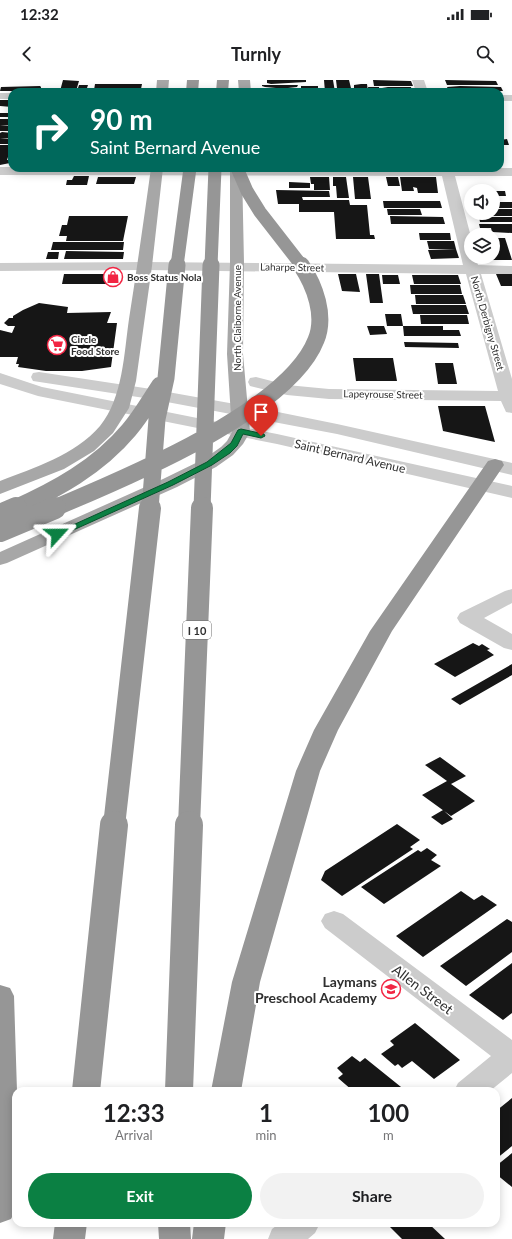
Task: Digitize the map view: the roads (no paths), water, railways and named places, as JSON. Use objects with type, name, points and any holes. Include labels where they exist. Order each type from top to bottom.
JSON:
[{"type":"highway","points":[[86,1087],[151,500],[157,419],[166,378],[178,259],[189,172]]},
{"type":"highway","name":"I 10","points":[[179,1087],[231,172]]},
{"type":"highway","points":[[0,531],[135,474],[198,442],[232,422],[266,398],[292,376],[307,356],[316,340],[319,324],[317,301],[312,285],[300,264],[254,203],[233,172]]},
{"type":"highway","points":[[0,515],[64,484],[87,470],[129,430],[166,378]]},
{"type":"highway","points":[[227,1087],[231,1055],[246,982],[308,771],[326,730],[381,631],[481,485],[503,467]]},
{"type":"highway","points":[[0,996],[2,1099],[0,1209]]},
{"type":"highway","points":[[69,1239],[70,1227]]},
{"type":"highway","points":[[174,1227],[174,1239]]},
{"type":"highway","points":[[208,1239],[210,1227]]},
{"type":"main road","points":[[0,488],[57,465],[88,447],[107,429],[120,408],[126,390],[145,266],[157,172]]},
{"type":"main road","name":"North Claiborne Avenue","points":[[231,172],[237,267],[235,354],[241,432]]},
{"type":"main road","points":[[0,559],[170,483],[210,463],[227,451],[234,444],[241,432]]},
{"type":"street","name":"North Derbigny Street","points":[[448,172],[472,270],[511,400]]},
{"type":"street","name":"Laharpe Street","points":[[0,267],[145,266],[512,270]]},
{"type":"street","points":[[235,354],[256,382],[301,411],[337,429]]},
{"type":"street","name":"Saint Bernard Avenue","points":[[0,372],[126,390],[337,429],[503,467]]},
{"type":"street","name":"Saint Bernard Avenue","points":[[0,378],[38,391],[241,432],[512,492]]},
{"type":"street","name":"Lapeyrouse Street","points":[[256,382],[287,390],[329,394],[511,400]]},
{"type":"street","points":[[512,595],[468,618],[512,643]]},
{"type":"street","name":"Allen Street","points":[[334,921],[512,1056]]},
{"type":"street","points":[[473,1087],[512,1056]]},
{"type":"street","points":[[284,1239],[299,1227]]},
{"type":"place","name":"Boss Status Nola","points":[[113,277]]},
{"type":"place","name":"Circle Food Store","points":[[57,345]]},
{"type":"place","name":"Laymans Preschool Academy","points":[[391,989]]}]
